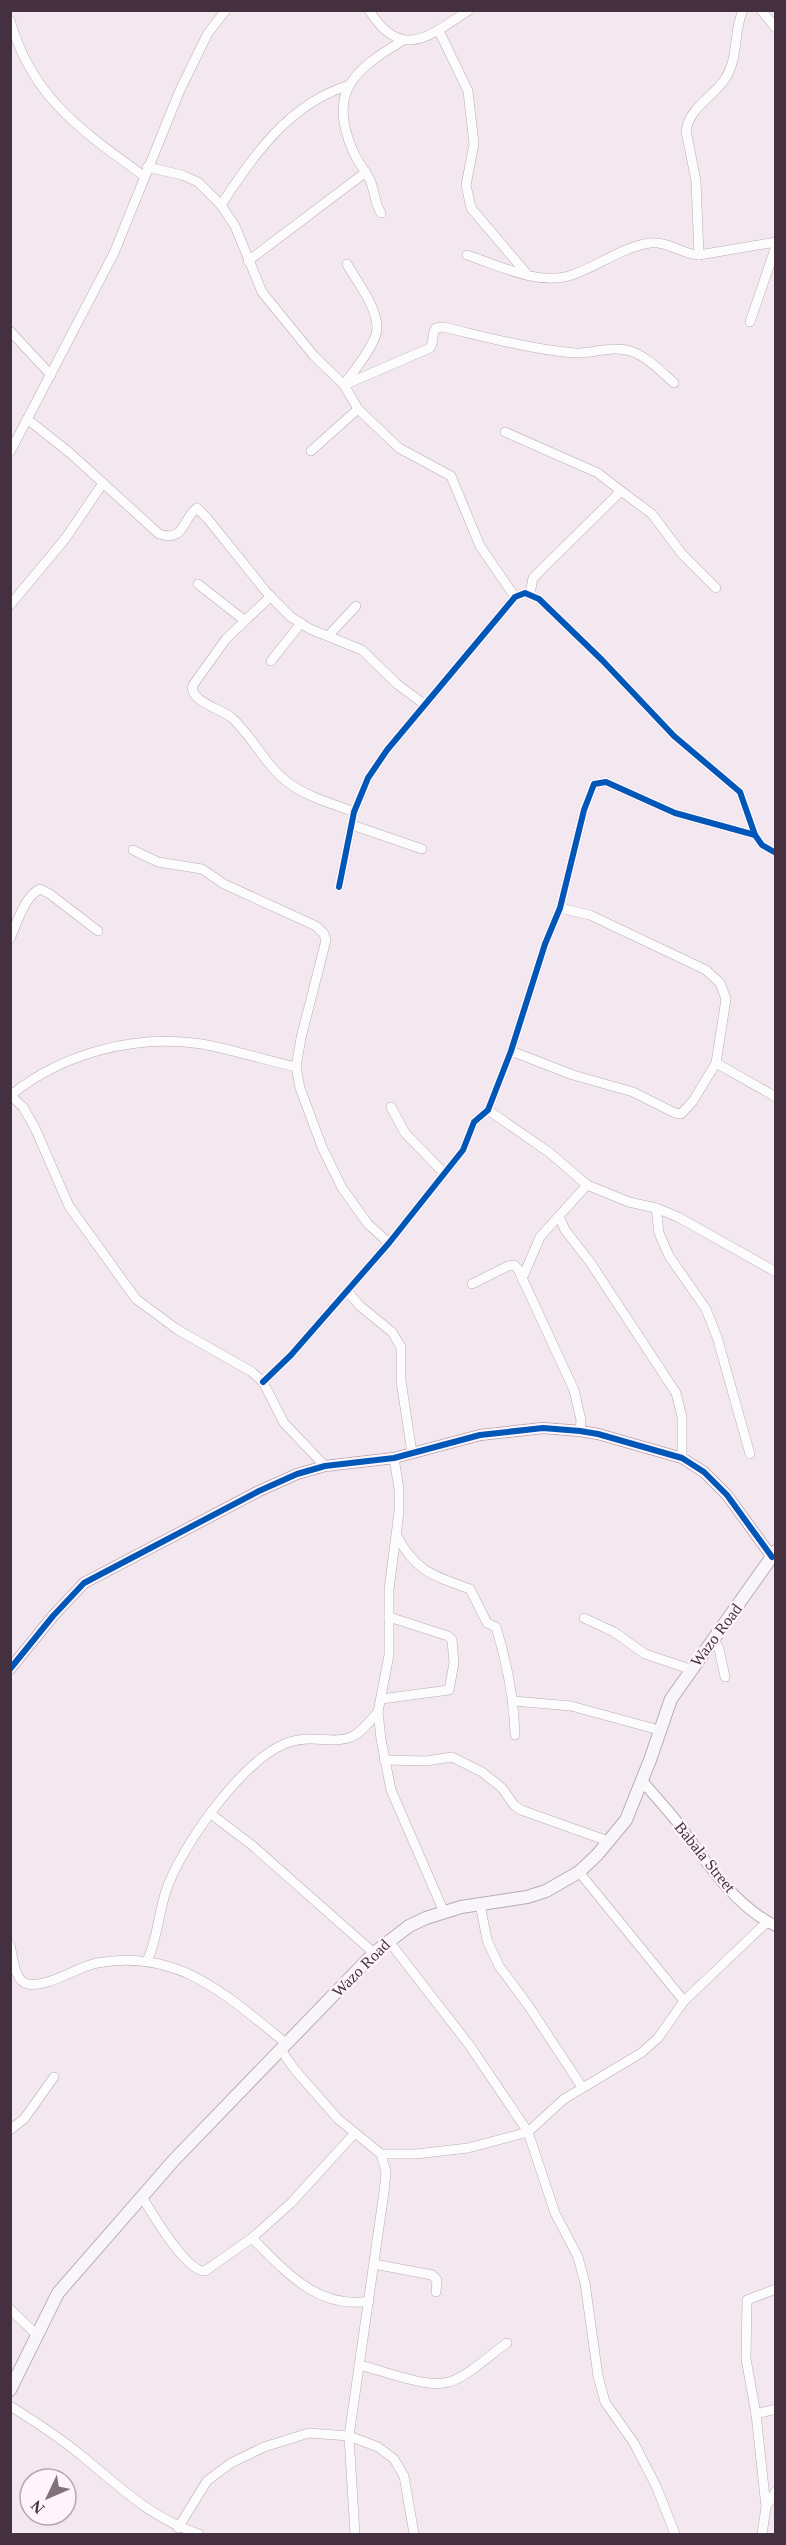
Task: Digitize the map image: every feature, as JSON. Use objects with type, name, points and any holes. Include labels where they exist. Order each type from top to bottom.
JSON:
[{"type":"main road","name":"Wazo Road","points":[[10,2390],[58,2293],[211,2121],[388,1940],[409,1926],[444,1912],[527,1897],[546,1891],[579,1872],[609,1841],[626,1820],[671,1699],[690,1668],[714,1640],[774,1554]]},
{"type":"street","points":[[10,452],[114,253],[180,90],[208,33],[226,10]]},
{"type":"street","points":[[369,10],[387,34],[402,41],[418,40],[439,31],[469,10]]},
{"type":"street","points":[[699,255],[696,181],[686,131],[687,124],[693,113],[715,91],[733,63],[743,10]]},
{"type":"street","points":[[761,10],[776,28]]},
{"type":"street","points":[[10,20],[34,78],[60,110],[101,145],[145,172],[182,175],[198,182],[221,205],[235,226],[262,292],[286,324],[344,385],[358,410],[399,448],[451,476],[480,546],[515,597]]},
{"type":"street","points":[[439,31],[468,91],[474,144],[466,184],[471,208],[528,275]]},
{"type":"street","points":[[221,205],[256,152],[274,134],[316,101],[347,86],[368,64],[402,41]]},
{"type":"street","points":[[347,86],[342,104],[345,125],[353,150],[373,184],[381,213]]},
{"type":"street","points":[[248,261],[366,172]]},
{"type":"street","points":[[466,255],[536,278],[557,279],[617,254],[651,243],[662,244],[687,254],[699,255],[776,244],[750,322]]},
{"type":"street","points":[[344,385],[370,346],[377,326],[373,311],[347,264]]},
{"type":"street","points":[[344,385],[430,348],[434,343],[434,330],[443,327],[493,339],[576,353],[612,349],[629,350],[659,369],[674,383]]},
{"type":"street","points":[[10,331],[51,375]]},
{"type":"street","points":[[311,451],[358,410]]},
{"type":"street","points":[[27,419],[70,453],[155,531],[165,536],[174,536],[180,532],[191,512],[196,508],[271,596],[301,623],[310,629],[362,650],[397,684],[425,705]]},
{"type":"street","points":[[505,432],[598,473],[652,514],[682,554],[716,588]]},
{"type":"street","points":[[12,598],[65,539],[103,483]]},
{"type":"street","points":[[530,594],[533,578],[621,491]]},
{"type":"street","points":[[198,584],[244,620]]},
{"type":"street","points":[[339,887],[354,812],[368,778],[387,750],[519,594],[530,594],[539,599],[602,660],[674,736],[740,792],[755,835],[762,845],[776,853]]},
{"type":"street","points":[[271,596],[226,639],[193,685],[192,690],[196,696],[231,717],[291,785],[354,812]]},
{"type":"street","points":[[329,635],[356,606]]},
{"type":"street","points":[[271,662],[301,623]]},
{"type":"street","points":[[263,1382],[389,1243],[463,1150],[474,1122],[488,1110],[511,1052],[545,944],[560,908],[584,810],[594,784],[606,783],[675,813],[755,835]]},
{"type":"street","points":[[352,825],[422,849]]},
{"type":"street","points":[[133,850],[158,862],[201,869],[224,884],[316,926],[324,934],[326,940],[301,1038],[296,1068],[300,1088],[322,1147],[342,1188],[368,1224],[389,1243]]},
{"type":"street","points":[[10,939],[21,914],[35,892],[40,889],[50,894],[98,931]]},
{"type":"street","points":[[511,1052],[573,1075],[633,1092],[681,1114],[693,1101],[716,1063],[726,999],[720,983],[706,970],[590,915],[560,908]]},
{"type":"street","points":[[296,1068],[200,1044],[146,1043],[94,1052],[56,1065],[30,1079],[11,1095],[23,1107],[36,1128],[69,1206],[136,1299],[178,1330],[252,1372],[263,1382],[284,1423],[325,1466]]},
{"type":"street","points":[[716,1063],[776,1097]]},
{"type":"street","points":[[391,1107],[405,1133],[444,1173]]},
{"type":"street","points":[[488,1110],[550,1153],[587,1185],[629,1202],[656,1208],[678,1217],[776,1272]]},
{"type":"street","points":[[522,1279],[540,1236],[587,1185]]},
{"type":"street","points":[[656,1208],[659,1233],[669,1256],[706,1309],[717,1337],[750,1454]]},
{"type":"street","points":[[559,1216],[570,1237],[590,1262],[676,1393],[682,1417],[682,1458]]},
{"type":"street","points":[[472,1284],[514,1265],[574,1390],[582,1420],[580,1431]]},
{"type":"street","points":[[347,1291],[360,1306],[392,1332],[401,1347],[401,1381],[412,1453]]},
{"type":"street","points":[[10,1669],[53,1616],[84,1583],[259,1491],[297,1474],[325,1466],[394,1458],[480,1435],[543,1428],[580,1431],[682,1458],[704,1472],[727,1495],[774,1554]]},
{"type":"street","points":[[394,1458],[399,1489],[397,1536],[390,1578],[389,1655],[378,1712],[384,1760],[391,1790],[444,1912]]},
{"type":"street","points":[[397,1536],[405,1553],[424,1571],[470,1589],[487,1623],[496,1627],[506,1660],[513,1701],[515,1735]]},
{"type":"street","points":[[381,1699],[449,1690],[454,1664],[452,1640],[448,1636],[389,1617]]},
{"type":"street","points":[[584,1618],[614,1632],[645,1654],[690,1668]]},
{"type":"street","points":[[714,1640],[719,1649],[724,1677]]},
{"type":"street","points":[[513,1701],[572,1706],[659,1730]]},
{"type":"street","points":[[147,1961],[156,1942],[165,1892],[173,1873],[211,1814],[248,1768],[268,1752],[299,1738],[339,1740],[352,1737],[378,1712]]},
{"type":"street","points":[[384,1760],[426,1761],[452,1757],[489,1777],[521,1810],[609,1841]]},
{"type":"street","name":"Babala Street","points":[[642,1781],[736,1895],[771,1924]]},
{"type":"street","points":[[211,1814],[253,1846],[374,1953]]},
{"type":"street","points":[[579,1872],[684,2001]]},
{"type":"street","points":[[480,1904],[487,1940],[499,1966],[528,2005],[582,2087]]},
{"type":"street","points":[[10,1945],[18,1977],[29,1985],[43,1983],[95,1964],[117,1961],[147,1961],[201,1980],[228,1995],[284,2047],[314,2094],[354,2134],[381,2154],[416,2154],[468,2148],[528,2132],[548,2111],[582,2087],[641,2053],[657,2038],[684,2001],[771,1924]]},
{"type":"street","points":[[388,1940],[470,2046],[528,2132],[553,2207],[578,2257],[583,2274],[598,2376],[605,2402],[634,2443],[657,2488],[675,2535]]},
{"type":"street","points":[[10,2130],[24,2120],[54,2077]]},
{"type":"street","points":[[142,2197],[170,2239],[192,2266],[200,2271],[212,2267],[252,2238],[314,2180],[354,2134]]},
{"type":"street","points":[[355,2535],[349,2436],[386,2172],[381,2154]]},
{"type":"street","points":[[252,2238],[309,2290],[339,2302],[354,2304],[369,2301]]},
{"type":"street","points":[[374,2264],[432,2275],[437,2280],[436,2292]]},
{"type":"street","points":[[762,2535],[766,2507],[756,2414],[746,2359],[747,2300],[776,2289]]},
{"type":"street","points":[[10,2309],[37,2335]]},
{"type":"street","points":[[359,2365],[425,2382],[445,2383],[458,2378],[507,2343]]},
{"type":"street","points":[[10,2406],[44,2426],[129,2496],[178,2528],[199,2535]]},
{"type":"street","points":[[756,2414],[776,2409]]},
{"type":"street","points":[[178,2528],[207,2481],[231,2463],[286,2438],[309,2433],[349,2436],[378,2447],[394,2459],[404,2476],[414,2535]]},
{"type":"street","points":[[766,2507],[776,2491]]},
{"type":"cycle path","points":[[339,887],[354,812],[368,778],[387,750],[515,597],[525,593],[539,599],[602,660],[674,736],[740,792],[755,835],[762,845],[776,853]]},
{"type":"cycle path","points":[[263,1382],[291,1355],[389,1243],[463,1150],[474,1122],[488,1110],[511,1051],[545,944],[560,908],[584,810],[594,784],[606,782],[675,813],[755,835]]},
{"type":"cycle path","points":[[10,1669],[53,1616],[84,1583],[259,1491],[297,1474],[325,1466],[394,1458],[480,1435],[543,1428],[580,1431],[682,1458],[704,1472],[727,1495],[772,1557]]}]
